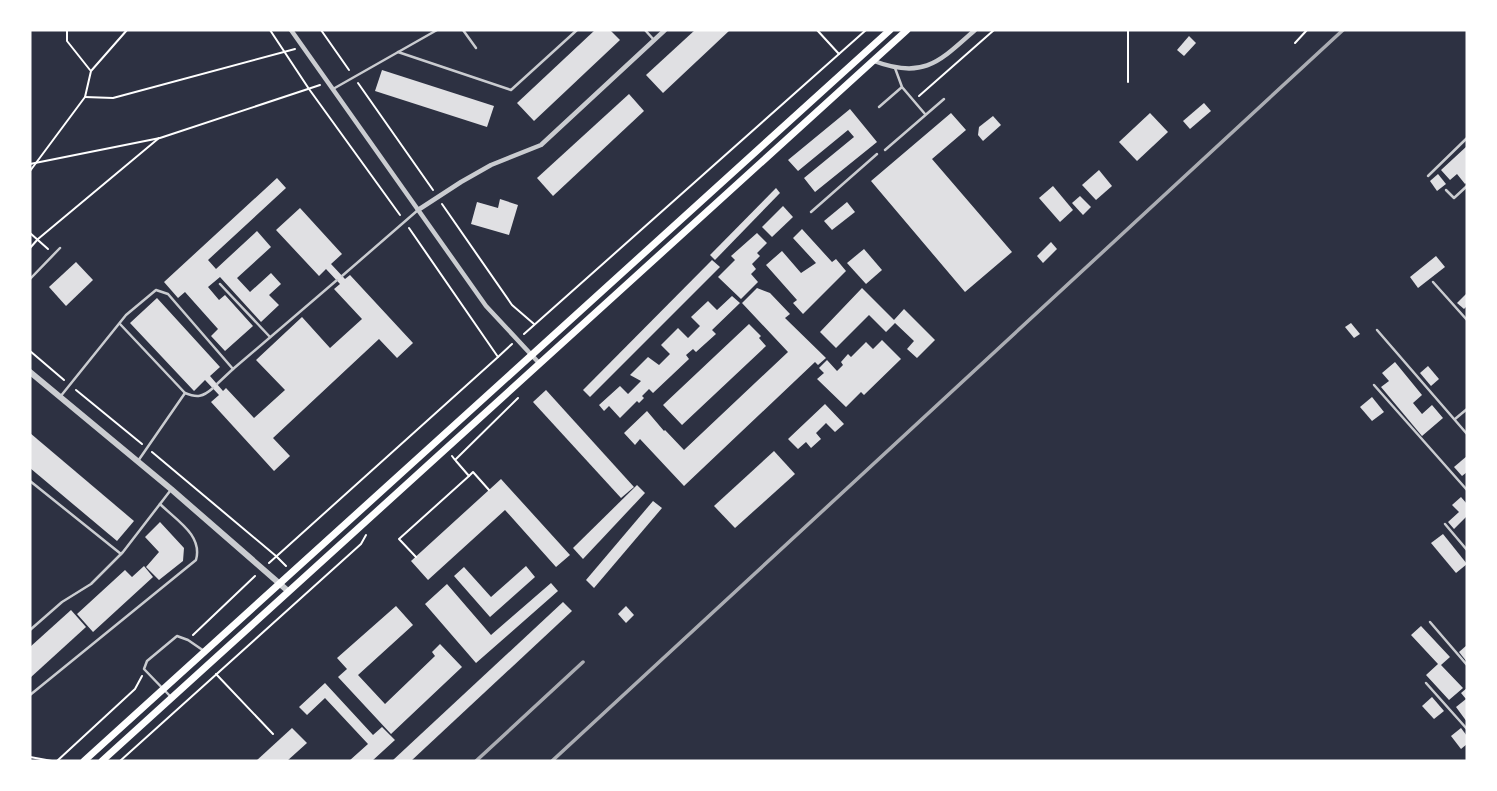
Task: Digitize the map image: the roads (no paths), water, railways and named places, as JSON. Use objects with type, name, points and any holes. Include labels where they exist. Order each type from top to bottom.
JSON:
[{"type":"main road","points":[[83,761],[890,30]]},
{"type":"main road","points":[[102,761],[907,30]]},
{"type":"street","points":[[291,30],[486,306],[539,363]]},
{"type":"street","points":[[418,211],[491,166],[541,145],[665,30]]},
{"type":"street","points":[[873,60],[895,68],[909,69],[936,64],[975,30]]},
{"type":"street","points":[[30,372],[172,489],[288,591]]},
{"type":"lane","points":[[332,89],[437,30]]},
{"type":"lane","points":[[463,30],[476,48]]},
{"type":"lane","points":[[398,52],[511,90],[577,30]]},
{"type":"lane","points":[[645,30],[654,40]]},
{"type":"lane","points":[[866,51],[873,60]]},
{"type":"lane","points":[[895,68],[902,87],[926,115]]},
{"type":"lane","points":[[879,107],[902,87]]},
{"type":"lane","points":[[885,150],[944,99]]},
{"type":"lane","points":[[1428,176],[1467,138]]},
{"type":"lane","points":[[811,212],[877,154]]},
{"type":"lane","points":[[1446,190],[1454,198],[1467,186]]},
{"type":"lane","points":[[342,276],[418,211]]},
{"type":"lane","points":[[30,279],[60,248]]},
{"type":"lane","points":[[217,384],[337,280]]},
{"type":"lane","points":[[1433,282],[1467,320]]},
{"type":"lane","points":[[220,284],[270,337]]},
{"type":"lane","points":[[60,397],[120,323],[156,290],[168,294],[233,369]]},
{"type":"lane","points":[[120,323],[185,393],[195,397],[205,396],[213,388]]},
{"type":"lane","points":[[1377,330],[1467,434]]},
{"type":"lane","points":[[1374,385],[1467,490]]},
{"type":"lane","points":[[138,461],[185,393]]},
{"type":"lane","points":[[1455,419],[1467,409]]},
{"type":"lane","points":[[30,481],[121,554]]},
{"type":"lane","points":[[30,630],[62,602],[92,584],[121,554],[172,489]]},
{"type":"lane","points":[[30,695],[196,560],[198,544],[194,536],[160,504]]},
{"type":"lane","points":[[1445,524],[1467,550]]},
{"type":"lane","points":[[1430,622],[1467,665]]},
{"type":"lane","points":[[172,698],[144,669],[147,661],[177,636],[188,639],[204,651]]},
{"type":"lane","points":[[1426,683],[1467,729]]},
{"type":"railway","points":[[552,761],[1343,30]]},
{"type":"railway","points":[[476,761],[583,662]]}]
